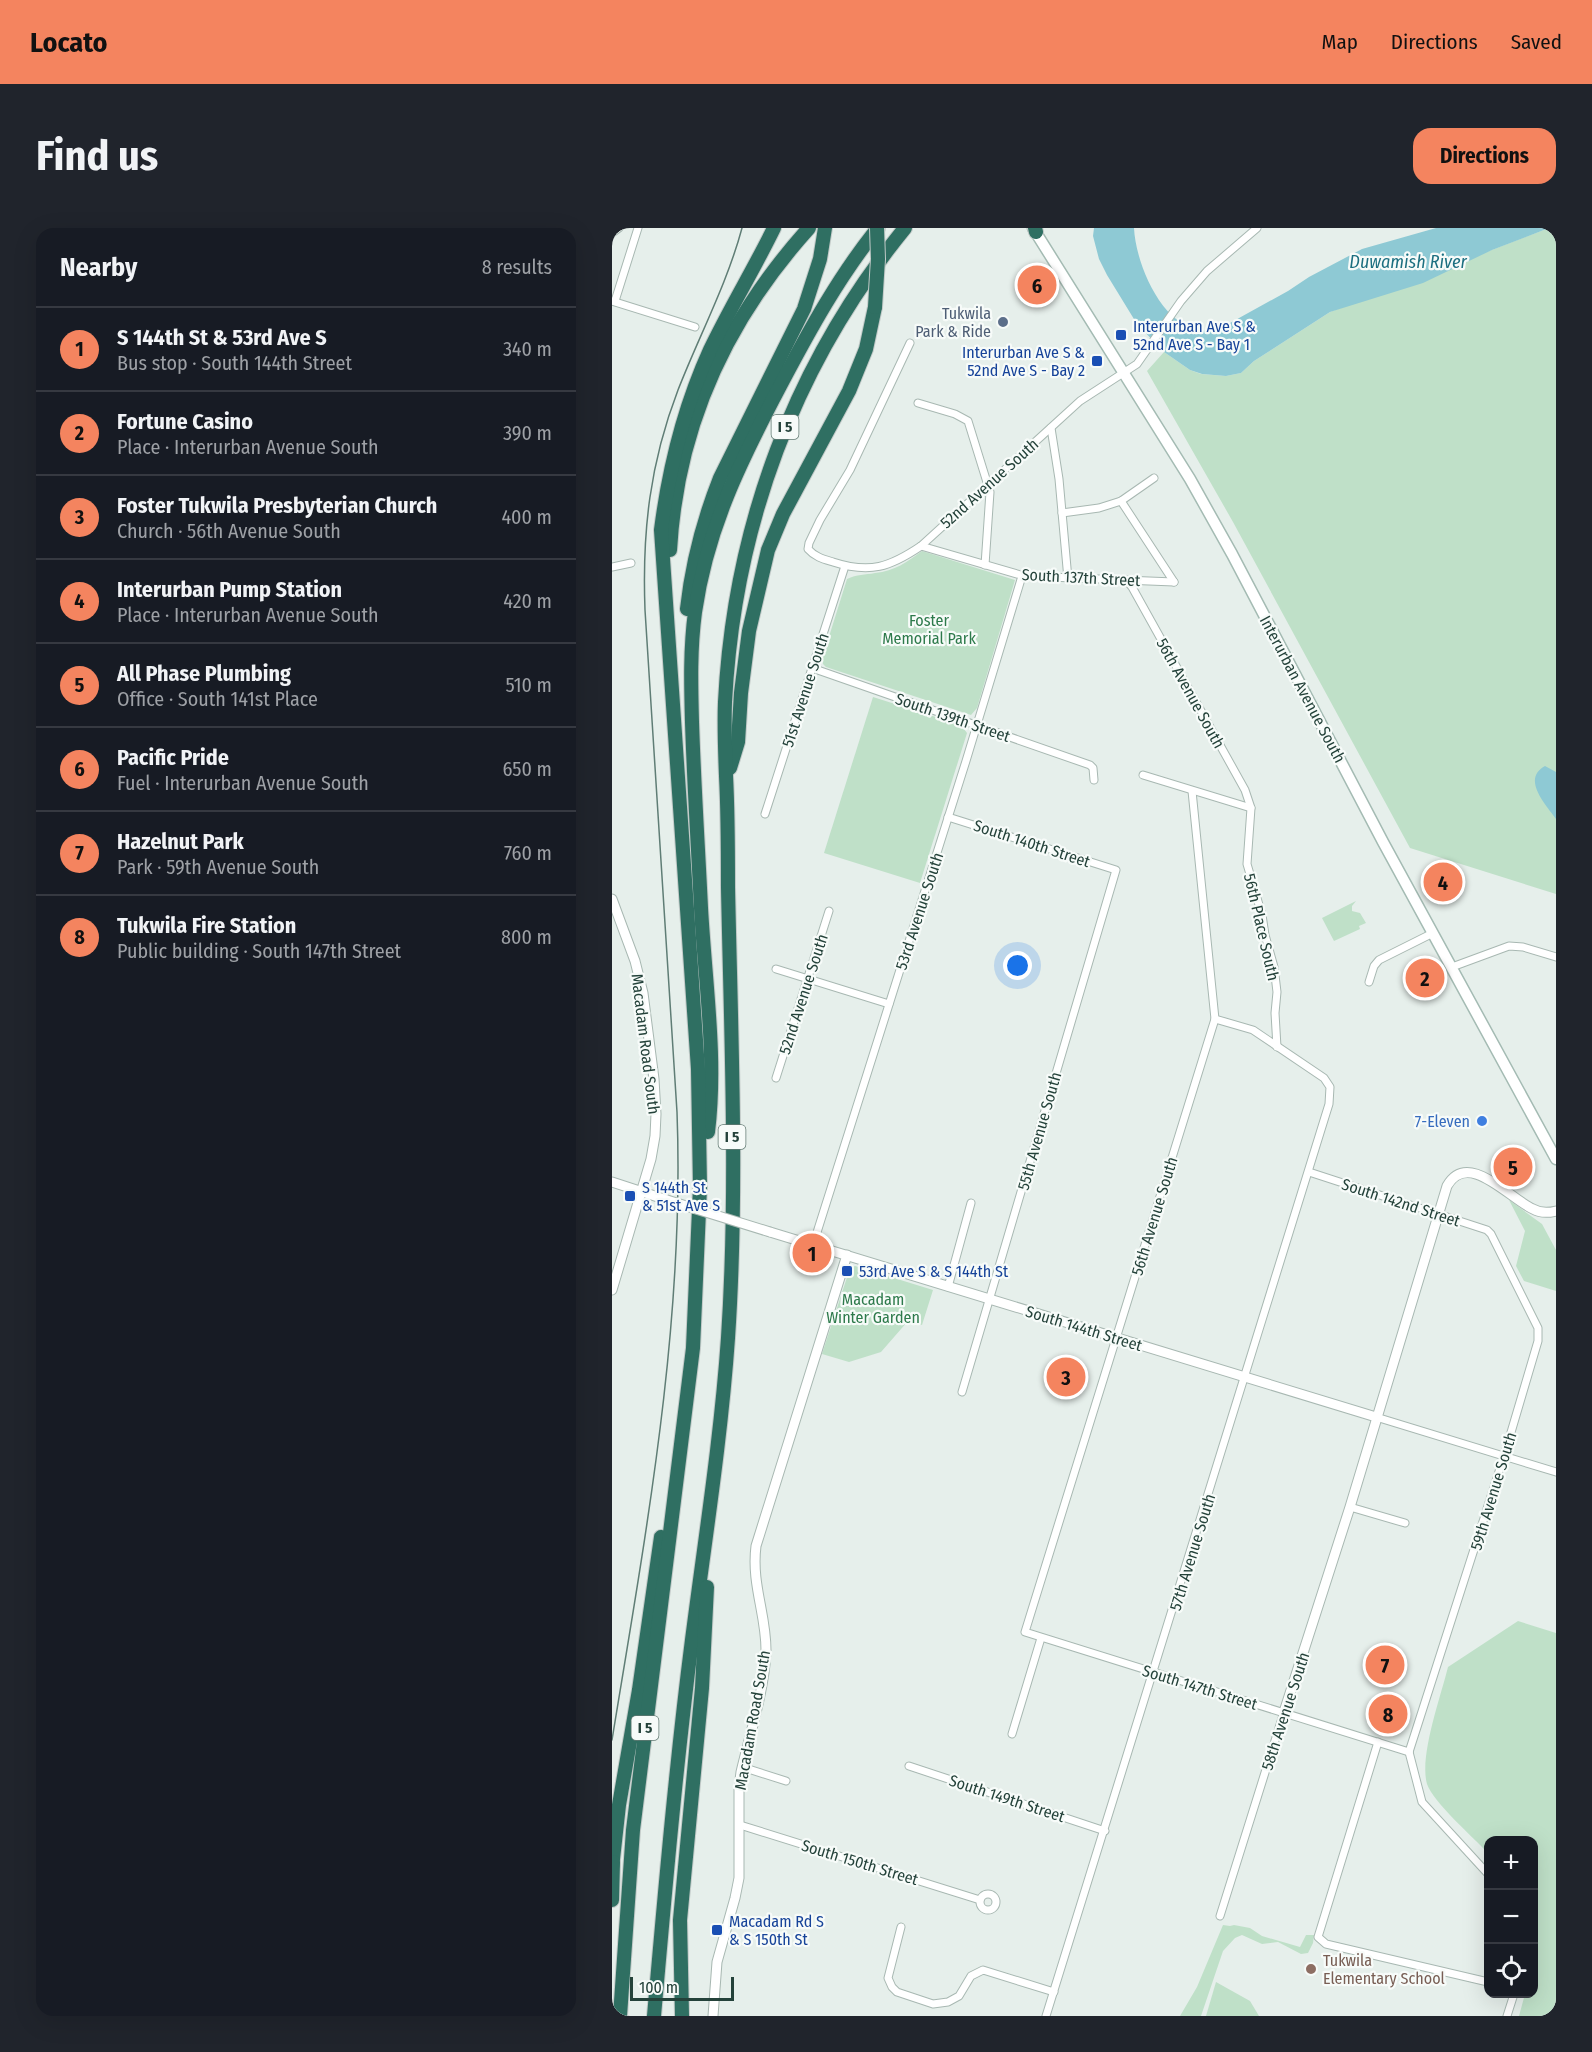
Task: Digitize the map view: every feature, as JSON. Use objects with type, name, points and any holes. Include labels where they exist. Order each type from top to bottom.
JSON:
[{"type":"highway","points":[[668,610],[662,562],[662,530],[667,489],[681,430],[710,351],[774,228]]},
{"type":"highway","name":"I 5","points":[[620,2016],[633,1830],[693,1348],[700,1187],[698,1069],[668,610],[674,506],[687,448],[703,393],[730,337],[781,260],[809,228]]},
{"type":"highway","points":[[676,714],[684,680],[684,633],[688,596],[705,518],[720,478],[804,309],[820,259],[825,228]]},
{"type":"highway","points":[[726,778],[738,742],[741,693],[749,631],[768,550],[783,514],[849,391],[866,350],[875,307],[877,228]]},
{"type":"highway","name":"I 5","points":[[700,1187],[710,1114],[711,1067],[693,777],[691,660],[700,581],[722,506],[740,463],[807,334],[830,295],[877,228]]},
{"type":"highway","name":"I 5","points":[[654,2016],[691,1645],[712,1495],[728,1338],[734,1229],[725,713],[729,652],[742,568],[766,476],[790,414],[835,325],[886,251],[905,228]]},
{"type":"highway","points":[[612,1900],[619,1805],[639,1690],[663,1521],[682,1441]]},
{"type":"highway","points":[[682,2016],[680,1920],[702,1688],[712,1495]]},
{"type":"highway","name":"I 5","points":[[663,1911],[663,2016]]},
{"type":"main road","name":"Interurban Avenue South","points":[[1034,229],[1190,479],[1556,1159]]},
{"type":"street","points":[[612,233],[619,228]]},
{"type":"street","points":[[638,228],[613,301],[695,327]]},
{"type":"street","name":"52nd Avenue South","points":[[910,344],[850,470],[809,543],[808,549],[813,555],[845,566],[868,568],[892,564],[921,546],[1080,401],[1137,364],[1181,301],[1207,271],[1257,228]]},
{"type":"street","points":[[918,403],[955,414],[968,422],[991,498],[985,565]]},
{"type":"street","points":[[1051,428],[1068,579]]},
{"type":"street","points":[[1062,513],[1099,508],[1121,501],[1154,478]]},
{"type":"street","name":"South 137th Street","points":[[921,546],[1022,576],[1174,582],[1121,501]]},
{"type":"street","points":[[612,567],[631,563]]},
{"type":"street","name":"51st Avenue South","points":[[765,814],[845,566]]},
{"type":"street","name":"53rd Avenue South","points":[[813,1245],[1022,576]]},
{"type":"street","name":"56th Avenue South","points":[[1127,580],[1245,790],[1251,808]]},
{"type":"street","name":"South 139th Street","points":[[812,668],[1090,765],[1093,768],[1094,780]]},
{"type":"street","points":[[1143,776],[1251,808]]},
{"type":"street","name":"56th Avenue South","points":[[1025,1632],[1215,1019],[1192,791]]},
{"type":"street","name":"56th Place South","points":[[1251,808],[1247,864],[1274,967],[1277,992],[1275,1013],[1277,1047]]},
{"type":"street","name":"South 140th Street","points":[[948,817],[1116,870]]},
{"type":"street","name":"55th Avenue South","points":[[963,1392],[1116,870]]},
{"type":"street","name":"Macadam Road South","points":[[612,899],[635,961],[643,993],[654,1079],[655,1136],[643,1192]]},
{"type":"street","name":"52nd Avenue South","points":[[776,1078],[829,911]]},
{"type":"street","points":[[1369,982],[1374,966],[1379,960],[1433,933]]},
{"type":"street","points":[[1452,968],[1509,945],[1556,957]]},
{"type":"street","points":[[776,969],[889,1004]]},
{"type":"street","points":[[1215,1019],[1253,1030],[1277,1047]]},
{"type":"street","name":"57th Avenue South","points":[[1046,2016],[1329,1104],[1330,1087],[1324,1078],[1277,1047]]},
{"type":"street","name":"South 142nd Street","points":[[1309,1172],[1438,1215],[1482,1227],[1491,1234]]},
{"type":"street","name":"58th Avenue South","points":[[1220,1916],[1350,1507],[1447,1186],[1455,1176],[1468,1173],[1484,1176],[1532,1209],[1547,1213],[1556,1211]]},
{"type":"street","name":"South 144th Street","points":[[612,1182],[1245,1379],[1556,1472]]},
{"type":"street","points":[[612,1290],[643,1192]]},
{"type":"street","points":[[948,1287],[971,1203]]},
{"type":"street","name":"59th Avenue South","points":[[1409,1752],[1504,1456],[1539,1334],[1536,1321],[1491,1234]]},
{"type":"street","name":"Macadam Road South","points":[[713,2016],[717,1962],[739,1878],[739,1788],[742,1767],[766,1653],[754,1564],[756,1546],[847,1255]]},
{"type":"street","points":[[1350,1507],[1405,1523]]},
{"type":"street","name":"South 147th Street","points":[[1025,1632],[1409,1752]]},
{"type":"street","points":[[1012,1734],[1041,1638]]},
{"type":"street","points":[[1378,1742],[1318,1937],[1326,1944],[1484,1981]]},
{"type":"street","points":[[1409,1752],[1422,1802],[1484,1870]]},
{"type":"street","name":"South 149th Street","points":[[909,1766],[1105,1831]]},
{"type":"street","points":[[742,1767],[786,1780]]},
{"type":"street","name":"South 150th Street","points":[[740,1825],[980,1900]]},
{"type":"street","points":[[901,1927],[888,1978],[897,1992],[933,2004],[948,2002],[959,1996],[971,1976],[983,1970],[1054,1992]]},
{"type":"street","points":[[1507,2016],[1513,1998]]},
{"type":"green space","points":[[1549,228],[1556,228],[1556,894],[1410,848],[1233,522],[1147,371],[1164,352],[1190,370],[1201,374],[1226,376],[1241,373],[1254,361],[1330,312]]},
{"type":"green space","name":"Foster Memorial Park","points":[[922,551],[1015,580],[977,708],[971,715],[826,667],[823,664],[822,659],[847,579],[895,568]]},
{"type":"green space","points":[[873,697],[961,725],[967,733],[920,883],[824,853]]},
{"type":"green space","points":[[1356,901],[1352,906],[1352,911],[1360,913],[1366,923],[1359,926],[1360,929],[1334,941],[1322,918]]},
{"type":"green space","points":[[1509,1200],[1542,1224],[1556,1250],[1556,1291],[1524,1281],[1516,1266],[1525,1231]]},
{"type":"green space","name":"Macadam Winter Garden","points":[[855,1266],[933,1290],[922,1325],[908,1321],[881,1352],[849,1362],[822,1354],[850,1268]]},
{"type":"green space","points":[[1518,1621],[1556,1633],[1556,2016],[1519,2016],[1524,1998],[1538,1998],[1538,1836],[1484,1836],[1484,1849],[1454,1820],[1427,1784],[1425,1772],[1428,1742],[1448,1667]]},
{"type":"green space","points":[[1376,1644],[1404,1652],[1394,1686],[1366,1678]]},
{"type":"green space","points":[[1223,1925],[1250,1928],[1262,1936],[1300,1947],[1306,1935],[1314,1935],[1313,1943],[1308,1953],[1301,1954],[1278,1942],[1262,1944],[1242,1935],[1235,1938],[1223,1951],[1201,2016],[1180,2016],[1197,1987]]},
{"type":"green space","points":[[1216,1982],[1250,2001],[1259,2016],[1206,2016]]},
{"type":"water","name":"Duwamish River","points":[[1094,228],[1134,228],[1141,263],[1159,300],[1186,326],[1203,331],[1221,328],[1362,249],[1436,228],[1549,228],[1492,250],[1423,283],[1330,312],[1254,361],[1241,373],[1226,376],[1202,374],[1190,370],[1164,352],[1137,324],[1099,259],[1093,236]]},
{"type":"water","points":[[1545,766],[1556,772],[1556,819],[1542,800],[1535,785],[1538,771]]},
{"type":"tram line","points":[[612,1740],[650,1506],[660,1427],[669,1349],[678,1191],[677,1112],[645,610],[647,525],[654,471],[668,417],[729,269],[742,228]]},
{"type":"place","name":"Pacific Pride","points":[[1037,285]]},
{"type":"place","name":"Tukwila Park & Ride","points":[[1003,322]]},
{"type":"place","name":"Interurban Ave S & 52nd Ave S - Bay 1","points":[[1121,335]]},
{"type":"place","name":"Interurban Ave S & 52nd Ave S - Bay 2","points":[[1097,361]]},
{"type":"place","name":"Interurban Pump Station","points":[[1443,882]]},
{"type":"place","name":"Fortune Casino","points":[[1425,978]]},
{"type":"place","name":"7-Eleven","points":[[1482,1121]]},
{"type":"place","name":"All Phase Plumbing","points":[[1513,1167]]},
{"type":"place","name":"S 144th St & 51st Ave S","points":[[630,1196]]},
{"type":"place","name":"S 144th St & 53rd Ave S","points":[[812,1253]]},
{"type":"place","name":"53rd Ave S & S 144th St","points":[[847,1271]]},
{"type":"place","name":"Foster Tukwila Presbyterian Church","points":[[1066,1377]]},
{"type":"place","name":"Hazelnut Park","points":[[1385,1665]]},
{"type":"place","name":"Tukwila Fire Station","points":[[1388,1714]]},
{"type":"place","name":"Macadam Rd S & S 150th St","points":[[717,1930]]},
{"type":"place","name":"Tukwila Elementary School","points":[[1311,1969]]}]
